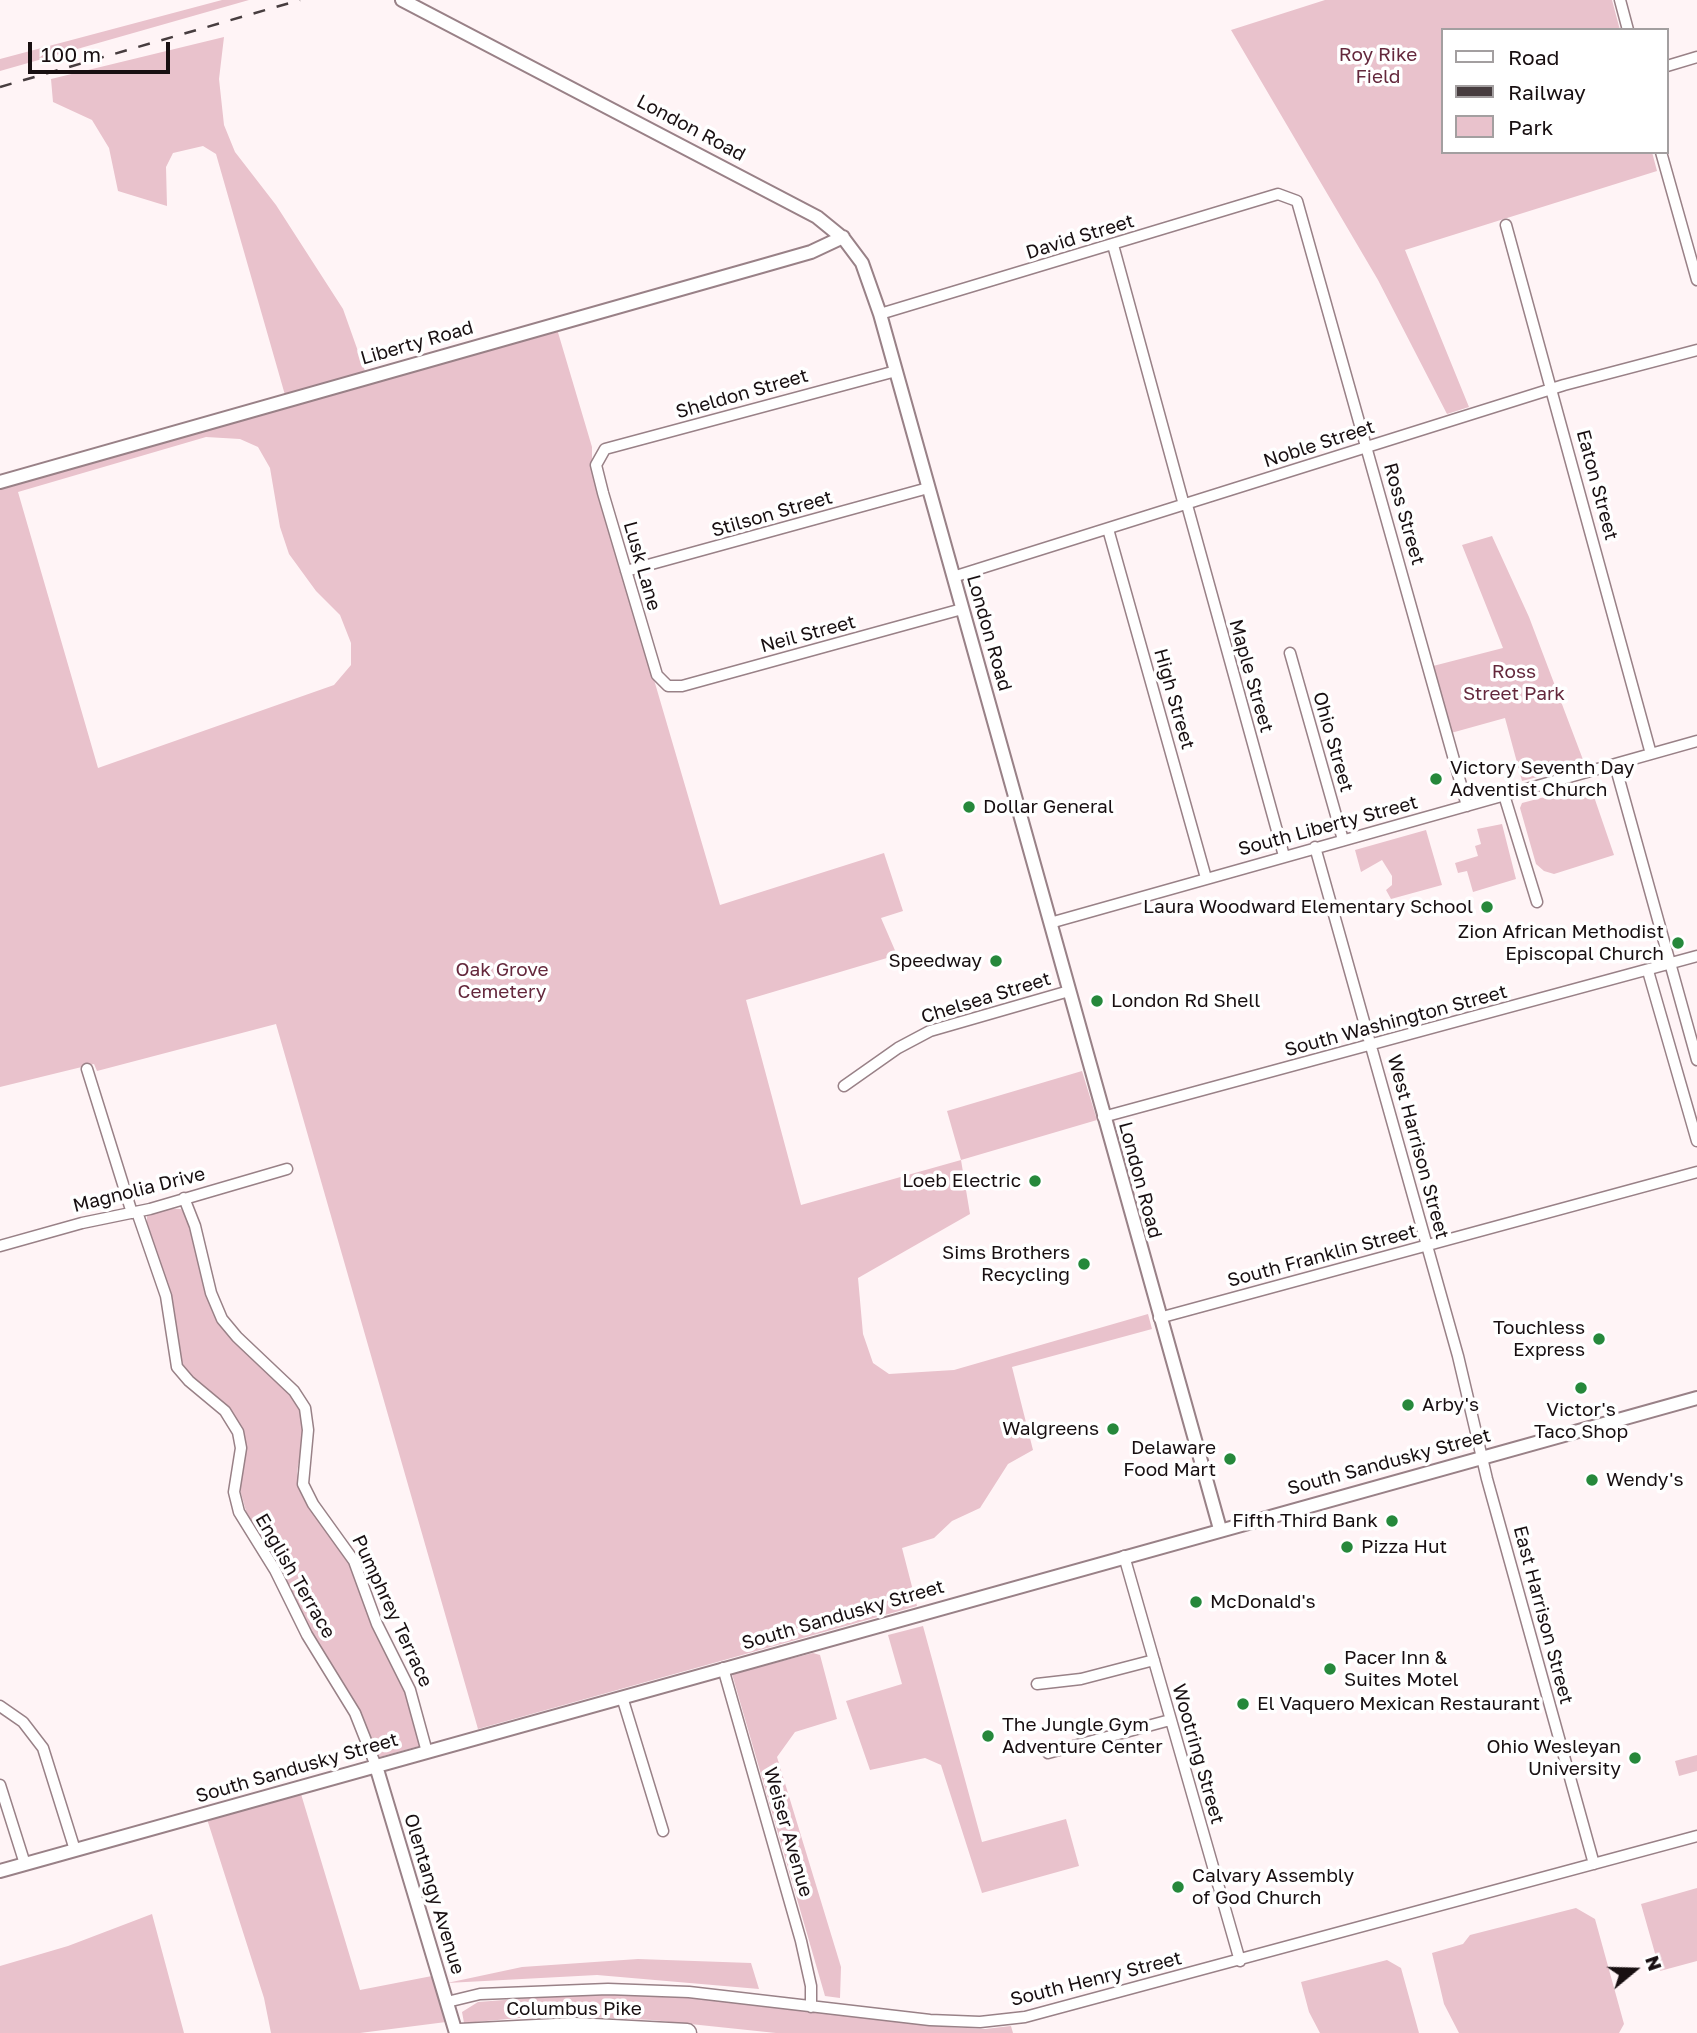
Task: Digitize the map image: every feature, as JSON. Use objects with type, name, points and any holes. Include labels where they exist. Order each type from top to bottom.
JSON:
[{"type":"highway","name":"Columbus Pike","points":[[458,2033],[575,2027],[687,2033]]},
{"type":"street","name":"London Road","points":[[402,0],[817,217],[843,237],[862,262],[880,314],[1051,922],[1158,1318],[1220,1529]]},
{"type":"street","points":[[1620,0],[1627,28]]},
{"type":"street","points":[[1669,65],[1697,57]]},
{"type":"street","points":[[1662,154],[1697,280]]},
{"type":"street","name":"David Street","points":[[880,314],[1278,194],[1289,196]]},
{"type":"street","name":"Ross Street","points":[[1289,196],[1297,201],[1302,212],[1466,806]]},
{"type":"street","name":"Eaton Street","points":[[1506,225],[1651,754]]},
{"type":"street","name":"Liberty Road","points":[[0,482],[811,252],[843,237]]},
{"type":"street","name":"Maple Street","points":[[1113,245],[1284,856]]},
{"type":"street","name":"Noble Street","points":[[953,577],[1552,389],[1697,350]]},
{"type":"street","name":"Sheldon Street","points":[[599,455],[610,448],[896,371]]},
{"type":"street","name":"Lusk Lane","points":[[599,455],[596,466],[625,571],[657,675],[664,684]]},
{"type":"street","name":"Stilson Street","points":[[625,571],[928,488]]},
{"type":"street","name":"High Street","points":[[1108,529],[1206,878]]},
{"type":"street","name":"Neil Street","points":[[664,684],[682,686],[962,608]]},
{"type":"street","name":"Ohio Street","points":[[1290,653],[1343,840]]},
{"type":"street","name":"South Liberty Street","points":[[1051,922],[1697,741]]},
{"type":"street","points":[[1615,765],[1697,1060]]},
{"type":"street","points":[[1504,795],[1536,902]]},
{"type":"street","name":"West Harrison Street","points":[[1315,848],[1427,1245],[1483,1457]]},
{"type":"street","name":"South Washington Street","points":[[1103,1118],[1697,956]]},
{"type":"street","points":[[1648,971],[1697,1141]]},
{"type":"street","name":"Chelsea Street","points":[[844,1086],[898,1048],[930,1031],[1069,991]]},
{"type":"street","name":"English Terrace","points":[[87,1069],[166,1296],[177,1367],[189,1381],[225,1411],[238,1432],[241,1448],[234,1492],[239,1512],[275,1570],[307,1634],[349,1702],[376,1766]]},
{"type":"street","name":"Magnolia Drive","points":[[0,1246],[82,1223],[135,1213],[287,1169]]},
{"type":"street","name":"South Franklin Street","points":[[1158,1318],[1697,1172]]},
{"type":"street","name":"Pumphrey Terrace","points":[[184,1198],[195,1226],[211,1293],[222,1319],[237,1337],[294,1391],[305,1408],[308,1430],[303,1484],[313,1504],[354,1561],[377,1624],[410,1690],[427,1752]]},
{"type":"street","name":"South Sandusky Street","points":[[0,1871],[1697,1398]]},
{"type":"street","name":"East Harrison Street","points":[[1483,1457],[1594,1864]]},
{"type":"street","name":"Wootring Street","points":[[1124,1556],[1240,1961]]},
{"type":"street","points":[[1037,1684],[1081,1679],[1154,1660]]},
{"type":"street","name":"Weiser Avenue","points":[[723,1668],[801,1941],[811,1986],[811,2007]]},
{"type":"street","points":[[622,1697],[663,1832]]},
{"type":"street","points":[[0,1706],[23,1723],[43,1748],[75,1850]]},
{"type":"street","points":[[1048,1753],[1170,1720]]},
{"type":"street","name":"Olentangy Avenue","points":[[376,1766],[458,2033]]},
{"type":"street","points":[[0,1785],[25,1864]]},
{"type":"street","name":"South Henry Street","points":[[447,2002],[480,1994],[608,1989],[690,1992],[930,2020],[1006,2020],[1103,1998],[1697,1836]]},
{"type":"green space","points":[[222,0],[249,0],[0,71],[0,59]]},
{"type":"green space","name":"Roy Rike Field","points":[[1325,0],[1612,0],[1619,28],[1442,28],[1442,154],[1653,154],[1657,171],[1405,250],[1469,407],[1447,414],[1378,280],[1231,30]]},
{"type":"green space","points":[[224,37],[219,79],[224,125],[235,152],[276,205],[343,309],[365,371],[285,395],[216,154],[203,146],[173,153],[166,167],[167,206],[118,191],[109,148],[92,120],[53,102],[51,79]]},
{"type":"green space","name":"Oak Grove Cemetery","points":[[557,329],[592,447],[592,468],[720,905],[884,853],[903,911],[881,918],[897,955],[746,1000],[801,1205],[961,1160],[970,1214],[858,1278],[863,1334],[873,1363],[889,1374],[954,1370],[1148,1314],[1152,1329],[1012,1367],[1033,1450],[1008,1464],[980,1508],[952,1521],[934,1538],[902,1548],[917,1606],[478,1729],[276,1024],[97,1071],[94,1064],[0,1087],[0,487]],"holes":[[[206,437],[240,439],[258,447],[270,468],[280,527],[289,554],[316,591],[340,615],[351,643],[351,665],[334,685],[98,768],[18,492]]]},
{"type":"green space","name":"Ross Street Park","points":[[1492,536],[1529,617],[1585,765],[1522,781],[1505,718],[1451,733],[1433,666],[1503,648],[1462,545]]},
{"type":"green space","points":[[1590,785],[1614,855],[1554,874],[1544,871],[1536,864],[1520,808],[1522,803]]},
{"type":"green space","points":[[1502,824],[1516,879],[1473,892],[1467,871],[1458,873],[1455,863],[1478,856],[1475,846],[1481,844],[1477,829]]},
{"type":"green space","points":[[1426,830],[1442,885],[1391,899],[1386,890],[1392,885],[1392,876],[1382,860],[1361,872],[1355,850]]},
{"type":"green space","points":[[1082,1071],[1097,1120],[961,1160],[947,1111]]},
{"type":"green space","points":[[164,1208],[181,1209],[192,1226],[225,1329],[301,1407],[305,1429],[297,1472],[300,1488],[309,1505],[341,1542],[401,1675],[423,1745],[376,1758],[360,1713],[313,1637],[249,1522],[239,1486],[245,1442],[238,1421],[182,1366],[163,1274],[147,1228],[147,1214]]},
{"type":"green space","points":[[923,1626],[982,1842],[1066,1819],[1079,1866],[982,1893],[941,1765],[925,1758],[870,1770],[846,1701],[902,1684],[888,1635]]},
{"type":"green space","points":[[813,1653],[820,1655],[837,1719],[795,1732],[777,1757],[841,1967],[840,1998],[825,1996],[732,1674]]},
{"type":"green space","points":[[1697,1755],[1697,1771],[1679,1776],[1675,1761]]},
{"type":"green space","points":[[301,1794],[360,1990],[432,1976],[446,2022],[360,2033],[271,2033],[264,1998],[207,1819]]},
{"type":"green space","points":[[1697,1888],[1697,1961],[1660,1971],[1641,1904]]},
{"type":"green space","points":[[1576,1908],[1595,1919],[1624,2024],[1619,2033],[1459,2033],[1444,2004],[1432,1953],[1463,1944],[1470,1935]]},
{"type":"green space","points":[[152,1914],[184,2033],[0,2033],[0,1966],[68,1946]]},
{"type":"green space","points":[[638,1959],[751,1963],[759,1989],[597,1975],[447,1983],[522,1967]]},
{"type":"green space","points":[[1387,1960],[1401,1968],[1419,2033],[1320,2033],[1309,2012],[1301,1982]]},
{"type":"green space","points":[[582,1994],[672,1996],[948,2027],[985,2029],[1011,2026],[1013,2033],[776,2033],[652,2020],[553,2015],[464,2023],[462,2012],[478,2002]]},
{"type":"railway","points":[[0,87],[300,0]]},
{"type":"place","name":"Victory Seventh Day Adventist Church","points":[[1436,779]]},
{"type":"place","name":"Dollar General","points":[[969,807]]},
{"type":"place","name":"Laura Woodward Elementary School","points":[[1487,907]]},
{"type":"place","name":"Zion African Methodist Episcopal Church","points":[[1678,943]]},
{"type":"place","name":"Speedway","points":[[996,961]]},
{"type":"place","name":"London Rd Shell","points":[[1097,1001]]},
{"type":"place","name":"Loeb Electric","points":[[1035,1181]]},
{"type":"place","name":"Sims Brothers Recycling","points":[[1084,1264]]},
{"type":"place","name":"Touchless Express","points":[[1599,1339]]},
{"type":"place","name":"Victor's Taco Shop","points":[[1581,1388]]},
{"type":"place","name":"Arby's","points":[[1408,1405]]},
{"type":"place","name":"Walgreens","points":[[1113,1429]]},
{"type":"place","name":"Delaware Food Mart","points":[[1230,1459]]},
{"type":"place","name":"Wendy's","points":[[1592,1480]]},
{"type":"place","name":"Fifth Third Bank","points":[[1392,1521]]},
{"type":"place","name":"Pizza Hut","points":[[1347,1547]]},
{"type":"place","name":"McDonald's","points":[[1196,1602]]},
{"type":"place","name":"Pacer Inn & Suites Motel","points":[[1330,1669]]},
{"type":"place","name":"El Vaquero Mexican Restaurant","points":[[1243,1704]]},
{"type":"place","name":"The Jungle Gym Adventure Center","points":[[988,1736]]},
{"type":"place","name":"Ohio Wesleyan University","points":[[1635,1758]]},
{"type":"place","name":"Calvary Assembly of God Church","points":[[1178,1887]]}]
